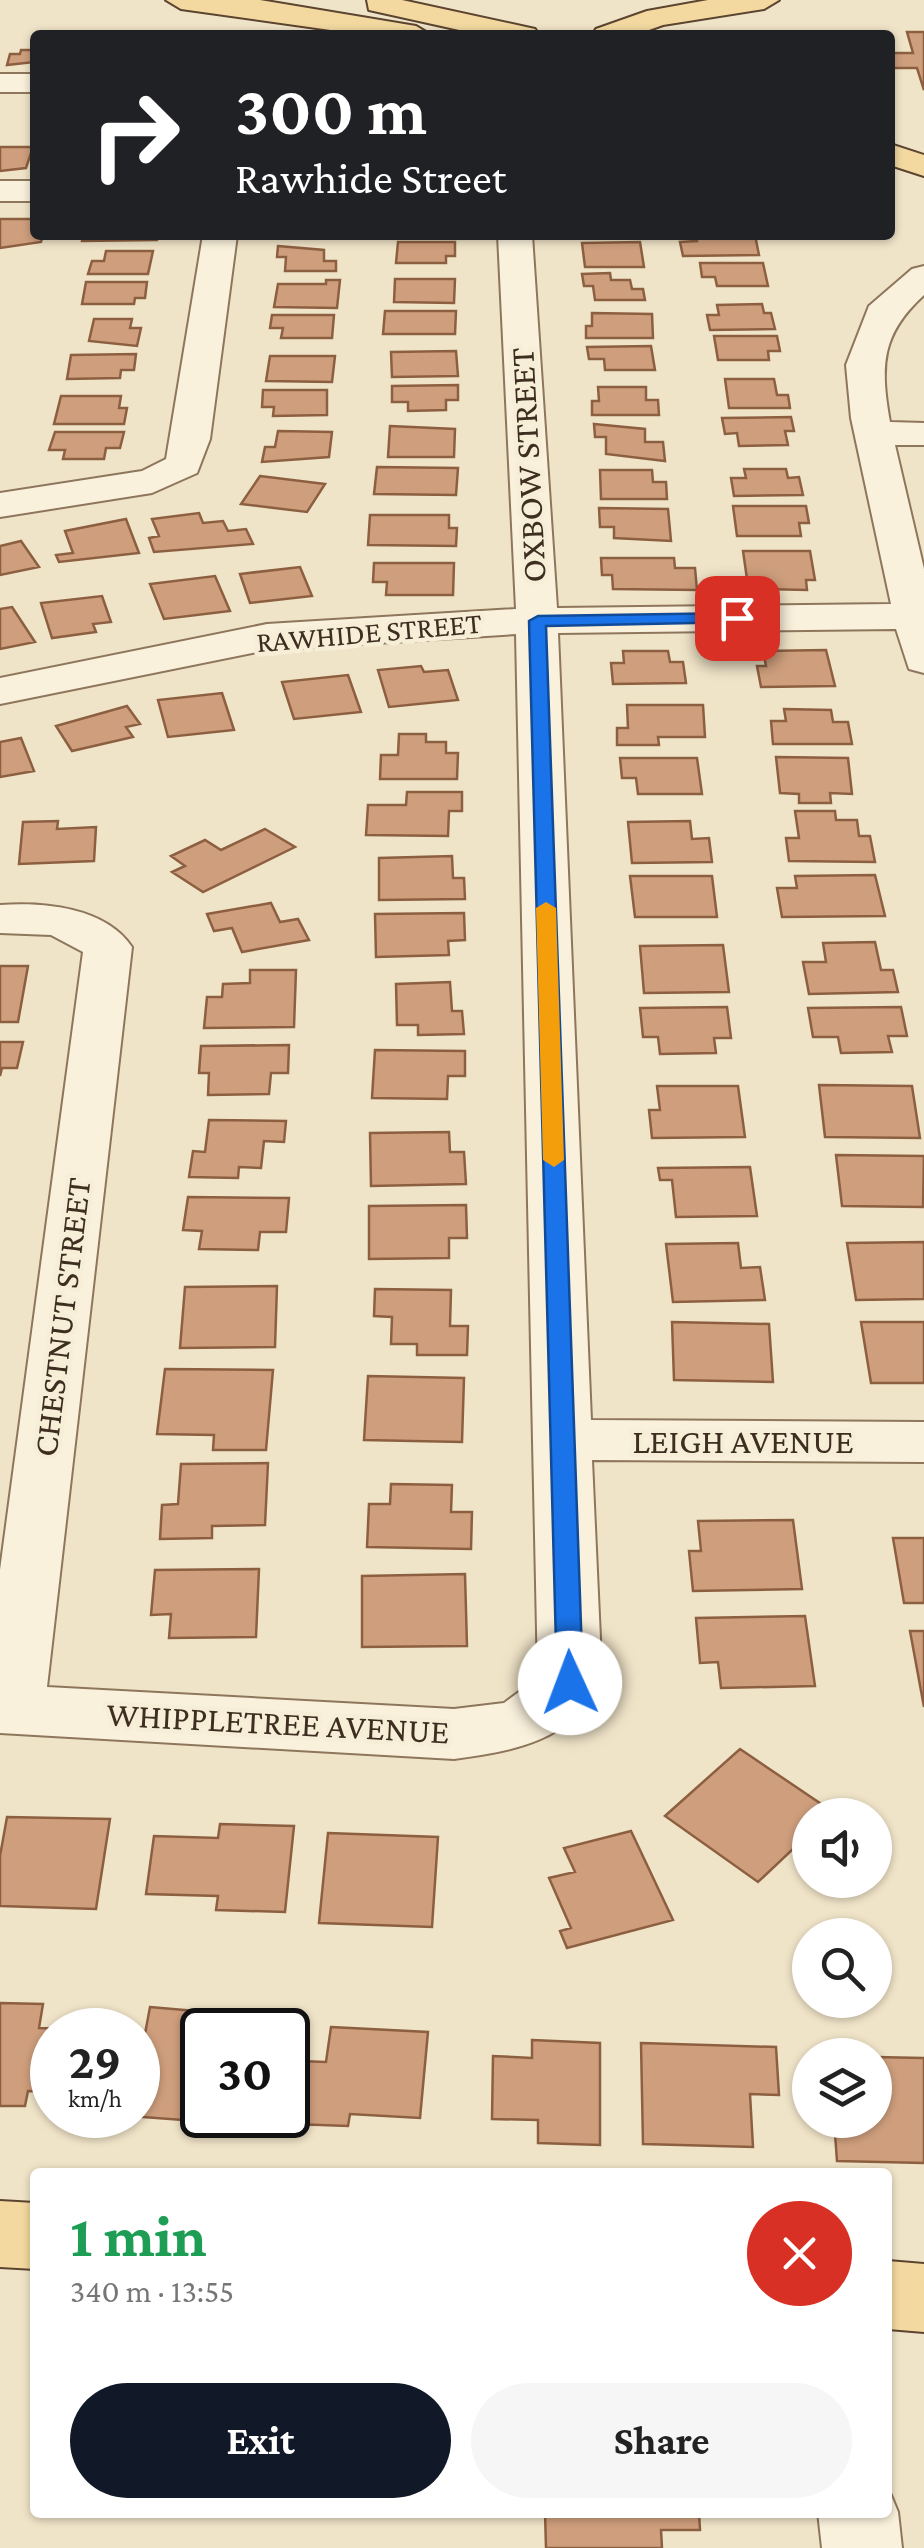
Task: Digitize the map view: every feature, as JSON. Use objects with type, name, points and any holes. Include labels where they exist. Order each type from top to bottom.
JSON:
[{"type":"main road","points":[[182,0],[288,12],[388,30]]},
{"type":"main road","points":[[351,0],[499,30]]},
{"type":"main road","points":[[594,29],[652,0]]},
{"type":"main road","points":[[594,29],[764,0]]},
{"type":"main road","points":[[895,156],[924,166]]},
{"type":"main road","points":[[895,184],[924,194]]},
{"type":"main road","points":[[0,2234],[30,2236]]},
{"type":"main road","points":[[892,2296],[924,2298]]},
{"type":"street","points":[[0,83],[30,83]]},
{"type":"street","points":[[0,190],[30,191]]},
{"type":"street","points":[[0,505],[152,481],[183,464],[191,440],[219,240]]},
{"type":"street","name":"OXBOW STREET","points":[[515,240],[538,621],[570,1683],[552,1709]]},
{"type":"street","points":[[924,276],[882,314],[864,365],[874,432],[919,616],[924,660]]},
{"type":"street","points":[[882,314],[924,314]]},
{"type":"street","points":[[874,432],[924,434]]},
{"type":"street","name":"RAWHIDE STREET","points":[[0,691],[267,638],[538,621],[919,616]]},
{"type":"street","name":"CHESTNUT STREET","points":[[0,919],[34,916],[64,921],[90,932],[108,947],[7,1709]]},
{"type":"street","name":"LEIGH AVENUE","points":[[562,1440],[924,1442]]},
{"type":"street","name":"WHIPPLETREE AVENUE","points":[[7,1709],[454,1734],[510,1728],[552,1709]]},
{"type":"street","points":[[859,2518],[862,2548]]},
{"type":"building","points":[[907,32],[924,32],[924,90],[917,68],[895,68],[895,53],[913,53]]},
{"type":"building","points":[[21,50],[30,50],[30,63],[7,65],[10,54],[20,54]]},
{"type":"building","points":[[0,147],[30,147],[26,168],[0,171]]},
{"type":"building","points":[[0,219],[30,219],[30,240],[42,240],[41,242],[0,248]]},
{"type":"building","points":[[756,240],[759,255],[683,256],[680,242]]},
{"type":"building","points":[[398,242],[455,242],[455,256],[446,256],[446,263],[396,263]]},
{"type":"building","points":[[640,242],[644,267],[585,267],[582,243]]},
{"type":"building","points":[[278,246],[324,250],[324,261],[336,261],[336,271],[285,271],[286,257],[277,257]]},
{"type":"building","points":[[106,251],[153,251],[148,274],[88,274],[92,261],[104,261]]},
{"type":"building","points":[[700,263],[763,263],[768,286],[717,286],[715,277],[702,277]]},
{"type":"building","points":[[610,273],[611,280],[630,280],[632,289],[643,289],[645,300],[595,300],[593,286],[584,286],[582,274]]},
{"type":"building","points":[[395,279],[455,279],[454,303],[394,302]]},
{"type":"building","points":[[326,280],[340,280],[337,308],[274,307],[278,284],[326,284]]},
{"type":"building","points":[[86,282],[147,282],[145,298],[135,298],[134,304],[82,304]]},
{"type":"building","points":[[762,304],[764,313],[771,313],[775,329],[710,330],[707,315],[719,315],[717,305]]},
{"type":"building","points":[[385,311],[456,311],[455,334],[383,334]]},
{"type":"building","points":[[592,313],[652,314],[653,338],[586,338],[586,326],[592,326]]},
{"type":"building","points":[[272,315],[334,315],[332,338],[281,338],[283,328],[270,328]]},
{"type":"building","points":[[94,319],[132,319],[130,328],[141,328],[137,346],[89,341]]},
{"type":"building","points":[[714,336],[777,336],[780,351],[768,351],[769,360],[718,360]]},
{"type":"building","points":[[651,346],[655,370],[605,370],[604,359],[589,359],[587,347]]},
{"type":"building","points":[[456,351],[458,376],[392,377],[391,352]]},
{"type":"building","points":[[136,354],[134,370],[121,370],[120,378],[67,379],[71,355]]},
{"type":"building","points":[[270,356],[335,356],[332,382],[266,381]]},
{"type":"building","points":[[725,379],[774,379],[777,395],[788,395],[790,408],[729,408]]},
{"type":"building","points":[[458,385],[458,400],[446,400],[446,410],[408,411],[408,402],[392,402],[392,386]]},
{"type":"building","points":[[598,387],[646,387],[646,400],[658,400],[659,415],[592,415],[592,401],[599,401]]},
{"type":"building","points":[[263,390],[327,390],[327,415],[273,416],[274,407],[262,407]]},
{"type":"building","points":[[61,396],[121,396],[119,408],[127,408],[124,424],[54,424]]},
{"type":"building","points":[[791,417],[794,431],[785,431],[788,445],[739,446],[737,433],[725,434],[722,418]]},
{"type":"building","points":[[594,424],[645,429],[645,442],[663,442],[665,461],[606,454],[606,437],[595,437]]},
{"type":"building","points":[[390,426],[455,429],[454,457],[388,457]]},
{"type":"building","points":[[278,431],[332,432],[329,457],[262,462],[265,447],[275,447]]},
{"type":"building","points":[[55,432],[124,432],[120,448],[106,448],[104,459],[63,459],[65,450],[49,450]]},
{"type":"building","points":[[377,467],[458,468],[456,495],[374,494]]},
{"type":"building","points":[[744,469],[786,469],[788,478],[799,477],[803,495],[734,496],[731,478],[746,478]]},
{"type":"building","points":[[600,470],[652,470],[653,482],[666,482],[667,499],[601,499]]},
{"type":"building","points":[[260,476],[325,484],[307,512],[241,504]]},
{"type":"building","points":[[733,506],[806,506],[809,523],[799,523],[801,536],[737,536]]},
{"type":"building","points":[[599,508],[668,509],[671,541],[614,538],[614,527],[600,527]]},
{"type":"building","points":[[199,513],[203,523],[223,521],[228,531],[246,529],[253,544],[154,552],[149,538],[159,536],[152,519]]},
{"type":"building","points":[[370,515],[449,515],[449,528],[457,528],[456,546],[368,545]]},
{"type":"building","points":[[126,519],[139,553],[59,562],[56,555],[73,553],[65,531]]},
{"type":"building","points":[[21,541],[39,567],[0,575],[0,546]]},
{"type":"building","points":[[743,551],[810,551],[815,580],[806,580],[807,590],[763,589],[762,579],[747,579]]},
{"type":"building","points":[[601,558],[674,558],[675,568],[695,568],[697,590],[613,589],[612,575],[602,575]]},
{"type":"building","points":[[374,563],[454,563],[453,595],[386,595],[387,582],[373,582]]},
{"type":"building","points":[[300,567],[312,596],[250,603],[240,574]]},
{"type":"building","points":[[215,576],[230,611],[164,619],[150,584]]},
{"type":"building","points":[[102,596],[111,622],[93,624],[96,632],[52,638],[41,603]]},
{"type":"building","points":[[12,607],[35,642],[0,649],[0,609]]},
{"type":"building","points":[[826,650],[835,686],[761,687],[757,666],[766,666],[763,651]]},
{"type":"building","points":[[623,651],[668,651],[670,662],[683,662],[686,683],[613,684],[611,663],[624,663]]},
{"type":"building","points":[[421,666],[424,672],[448,670],[458,700],[389,707],[378,670]]},
{"type":"building","points":[[348,675],[361,712],[294,719],[282,682]]},
{"type":"building","points":[[222,693],[234,730],[168,737],[158,700]]},
{"type":"building","points":[[627,705],[703,705],[705,737],[658,737],[659,745],[617,745],[617,728],[628,728]]},
{"type":"building","points":[[127,706],[140,724],[126,727],[133,737],[72,751],[56,726]]},
{"type":"building","points":[[784,709],[831,710],[833,722],[848,722],[852,744],[773,744],[771,721],[786,721]]},
{"type":"building","points":[[399,734],[426,734],[426,742],[446,742],[446,753],[458,753],[457,779],[380,779],[381,755],[398,755]]},
{"type":"building","points":[[21,738],[34,771],[0,777],[0,742]]},
{"type":"building","points":[[776,757],[848,758],[852,794],[830,793],[831,803],[799,803],[799,794],[780,793]]},
{"type":"building","points":[[620,758],[697,758],[702,794],[638,794],[636,778],[622,778]]},
{"type":"building","points":[[407,792],[462,792],[462,811],[449,811],[448,836],[366,835],[368,805],[406,805]]},
{"type":"building","points":[[795,811],[835,811],[836,820],[857,820],[859,836],[870,836],[875,862],[789,861],[786,838],[799,838]]},
{"type":"building","points":[[58,821],[57,829],[96,827],[94,861],[19,864],[23,822]]},
{"type":"building","points":[[690,821],[692,839],[709,838],[712,862],[632,863],[628,822]]},
{"type":"building","points":[[265,829],[295,847],[203,892],[172,872],[185,866],[171,856],[205,840],[221,850]]},
{"type":"building","points":[[452,856],[453,878],[464,878],[465,899],[379,900],[379,858]]},
{"type":"building","points":[[875,875],[885,916],[782,917],[777,888],[797,888],[795,876]]},
{"type":"building","points":[[630,876],[712,876],[717,917],[635,917]]},
{"type":"building","points":[[271,903],[280,922],[298,919],[309,940],[242,952],[232,928],[214,931],[207,914]]},
{"type":"building","points":[[464,913],[465,940],[448,941],[449,955],[376,957],[375,914]]},
{"type":"building","points":[[875,942],[881,970],[893,970],[898,992],[809,994],[803,962],[826,962],[823,943]]},
{"type":"building","points":[[723,945],[729,992],[644,993],[640,946]]},
{"type":"building","points":[[0,966],[28,966],[18,1022],[0,1022]]},
{"type":"building","points":[[250,970],[296,970],[294,1027],[204,1028],[207,997],[222,997],[223,984],[250,983]]},
{"type":"building","points":[[450,982],[452,1011],[462,1011],[464,1034],[418,1035],[418,1025],[397,1025],[396,984]]},
{"type":"building","points":[[727,1007],[731,1038],[714,1038],[716,1053],[660,1054],[658,1037],[643,1037],[640,1008]]},
{"type":"building","points":[[901,1007],[907,1036],[888,1036],[892,1052],[841,1053],[838,1037],[813,1037],[808,1008]]},
{"type":"building","points":[[0,1042],[23,1042],[17,1068],[2,1068],[0,1076]]},
{"type":"building","points":[[289,1045],[288,1073],[271,1073],[269,1094],[208,1095],[209,1073],[199,1073],[201,1046]]},
{"type":"building","points":[[375,1050],[465,1051],[465,1076],[448,1076],[447,1099],[372,1098]]},
{"type":"building","points":[[819,1085],[912,1086],[920,1138],[825,1137]]},
{"type":"building","points":[[657,1086],[738,1086],[745,1137],[652,1138],[649,1110],[660,1110]]},
{"type":"building","points":[[209,1120],[286,1121],[284,1142],[264,1141],[261,1168],[239,1167],[238,1178],[189,1177],[193,1151],[205,1152]]},
{"type":"building","points":[[449,1132],[450,1152],[464,1152],[466,1184],[371,1186],[370,1133]]},
{"type":"building","points":[[836,1155],[924,1156],[923,1207],[842,1206]]},
{"type":"building","points":[[750,1167],[757,1216],[676,1217],[672,1180],[660,1180],[658,1168]]},
{"type":"building","points":[[188,1197],[289,1198],[286,1232],[260,1232],[258,1250],[199,1249],[202,1231],[183,1230]]},
{"type":"building","points":[[466,1205],[467,1238],[449,1238],[449,1258],[369,1259],[369,1206]]},
{"type":"building","points":[[924,1242],[924,1299],[856,1300],[847,1243]]},
{"type":"building","points":[[738,1243],[741,1268],[760,1267],[765,1300],[673,1302],[666,1244]]},
{"type":"building","points":[[277,1286],[275,1347],[180,1348],[185,1287]]},
{"type":"building","points":[[375,1289],[451,1290],[450,1326],[468,1326],[467,1355],[417,1355],[417,1344],[391,1344],[392,1317],[374,1316]]},
{"type":"building","points":[[672,1322],[769,1324],[773,1382],[674,1380]]},
{"type":"building","points":[[861,1322],[924,1322],[924,1383],[871,1383]]},
{"type":"building","points":[[165,1369],[273,1370],[266,1450],[213,1450],[214,1435],[157,1434]]},
{"type":"building","points":[[368,1376],[464,1378],[462,1442],[364,1440]]},
{"type":"building","points":[[268,1463],[265,1525],[212,1526],[212,1538],[160,1539],[162,1505],[178,1504],[181,1464]]},
{"type":"building","points":[[391,1484],[452,1485],[451,1512],[472,1512],[471,1549],[367,1547],[369,1504],[390,1504]]},
{"type":"building","points":[[793,1520],[802,1589],[693,1591],[689,1551],[701,1551],[698,1521]]},
{"type":"building","points":[[893,1538],[924,1538],[924,1603],[904,1603]]},
{"type":"building","points":[[259,1569],[256,1637],[169,1638],[171,1614],[151,1615],[155,1570]]},
{"type":"building","points":[[465,1574],[467,1646],[362,1647],[362,1576]]},
{"type":"building","points":[[805,1616],[815,1686],[721,1688],[718,1662],[700,1663],[696,1618]]},
{"type":"building","points":[[910,1631],[924,1631],[924,1707]]},
{"type":"building","points":[[740,1749],[812,1798],[792,1798],[792,1850],[758,1882],[665,1816]]},
{"type":"building","points":[[7,1817],[110,1819],[96,1909],[0,1906],[0,1856]]},
{"type":"building","points":[[220,1824],[294,1826],[285,1912],[216,1910],[218,1896],[146,1894],[154,1836],[218,1838]]},
{"type":"building","points":[[631,1831],[673,1920],[567,1948],[560,1931],[571,1928],[549,1878],[575,1872],[564,1848]]},
{"type":"building","points":[[328,1833],[438,1837],[432,1927],[319,1923]]},
{"type":"building","points":[[0,2003],[43,2004],[42,2008],[30,2008],[30,2091],[25,2106],[0,2106]]},
{"type":"building","points":[[150,2007],[180,2010],[180,2120],[160,2118],[160,2008]]},
{"type":"building","points":[[331,2027],[428,2032],[420,2118],[350,2114],[348,2126],[310,2125],[310,2061],[326,2062]]},
{"type":"building","points":[[532,2040],[600,2043],[600,2145],[538,2143],[538,2120],[492,2119],[493,2056],[532,2058]]},
{"type":"building","points":[[641,2043],[776,2047],[779,2095],[750,2094],[753,2147],[643,2144]]},
{"type":"building","points":[[892,2057],[924,2058],[924,2163],[837,2161],[835,2138],[892,2138]]},
{"type":"building","points":[[545,2518],[699,2518],[700,2530],[661,2530],[662,2548],[546,2548]]},
{"type":"slow traffic","points":[[546,908],[554,1160]]},
{"type":"route","points":[[570,1683],[538,621],[737,618]]}]
